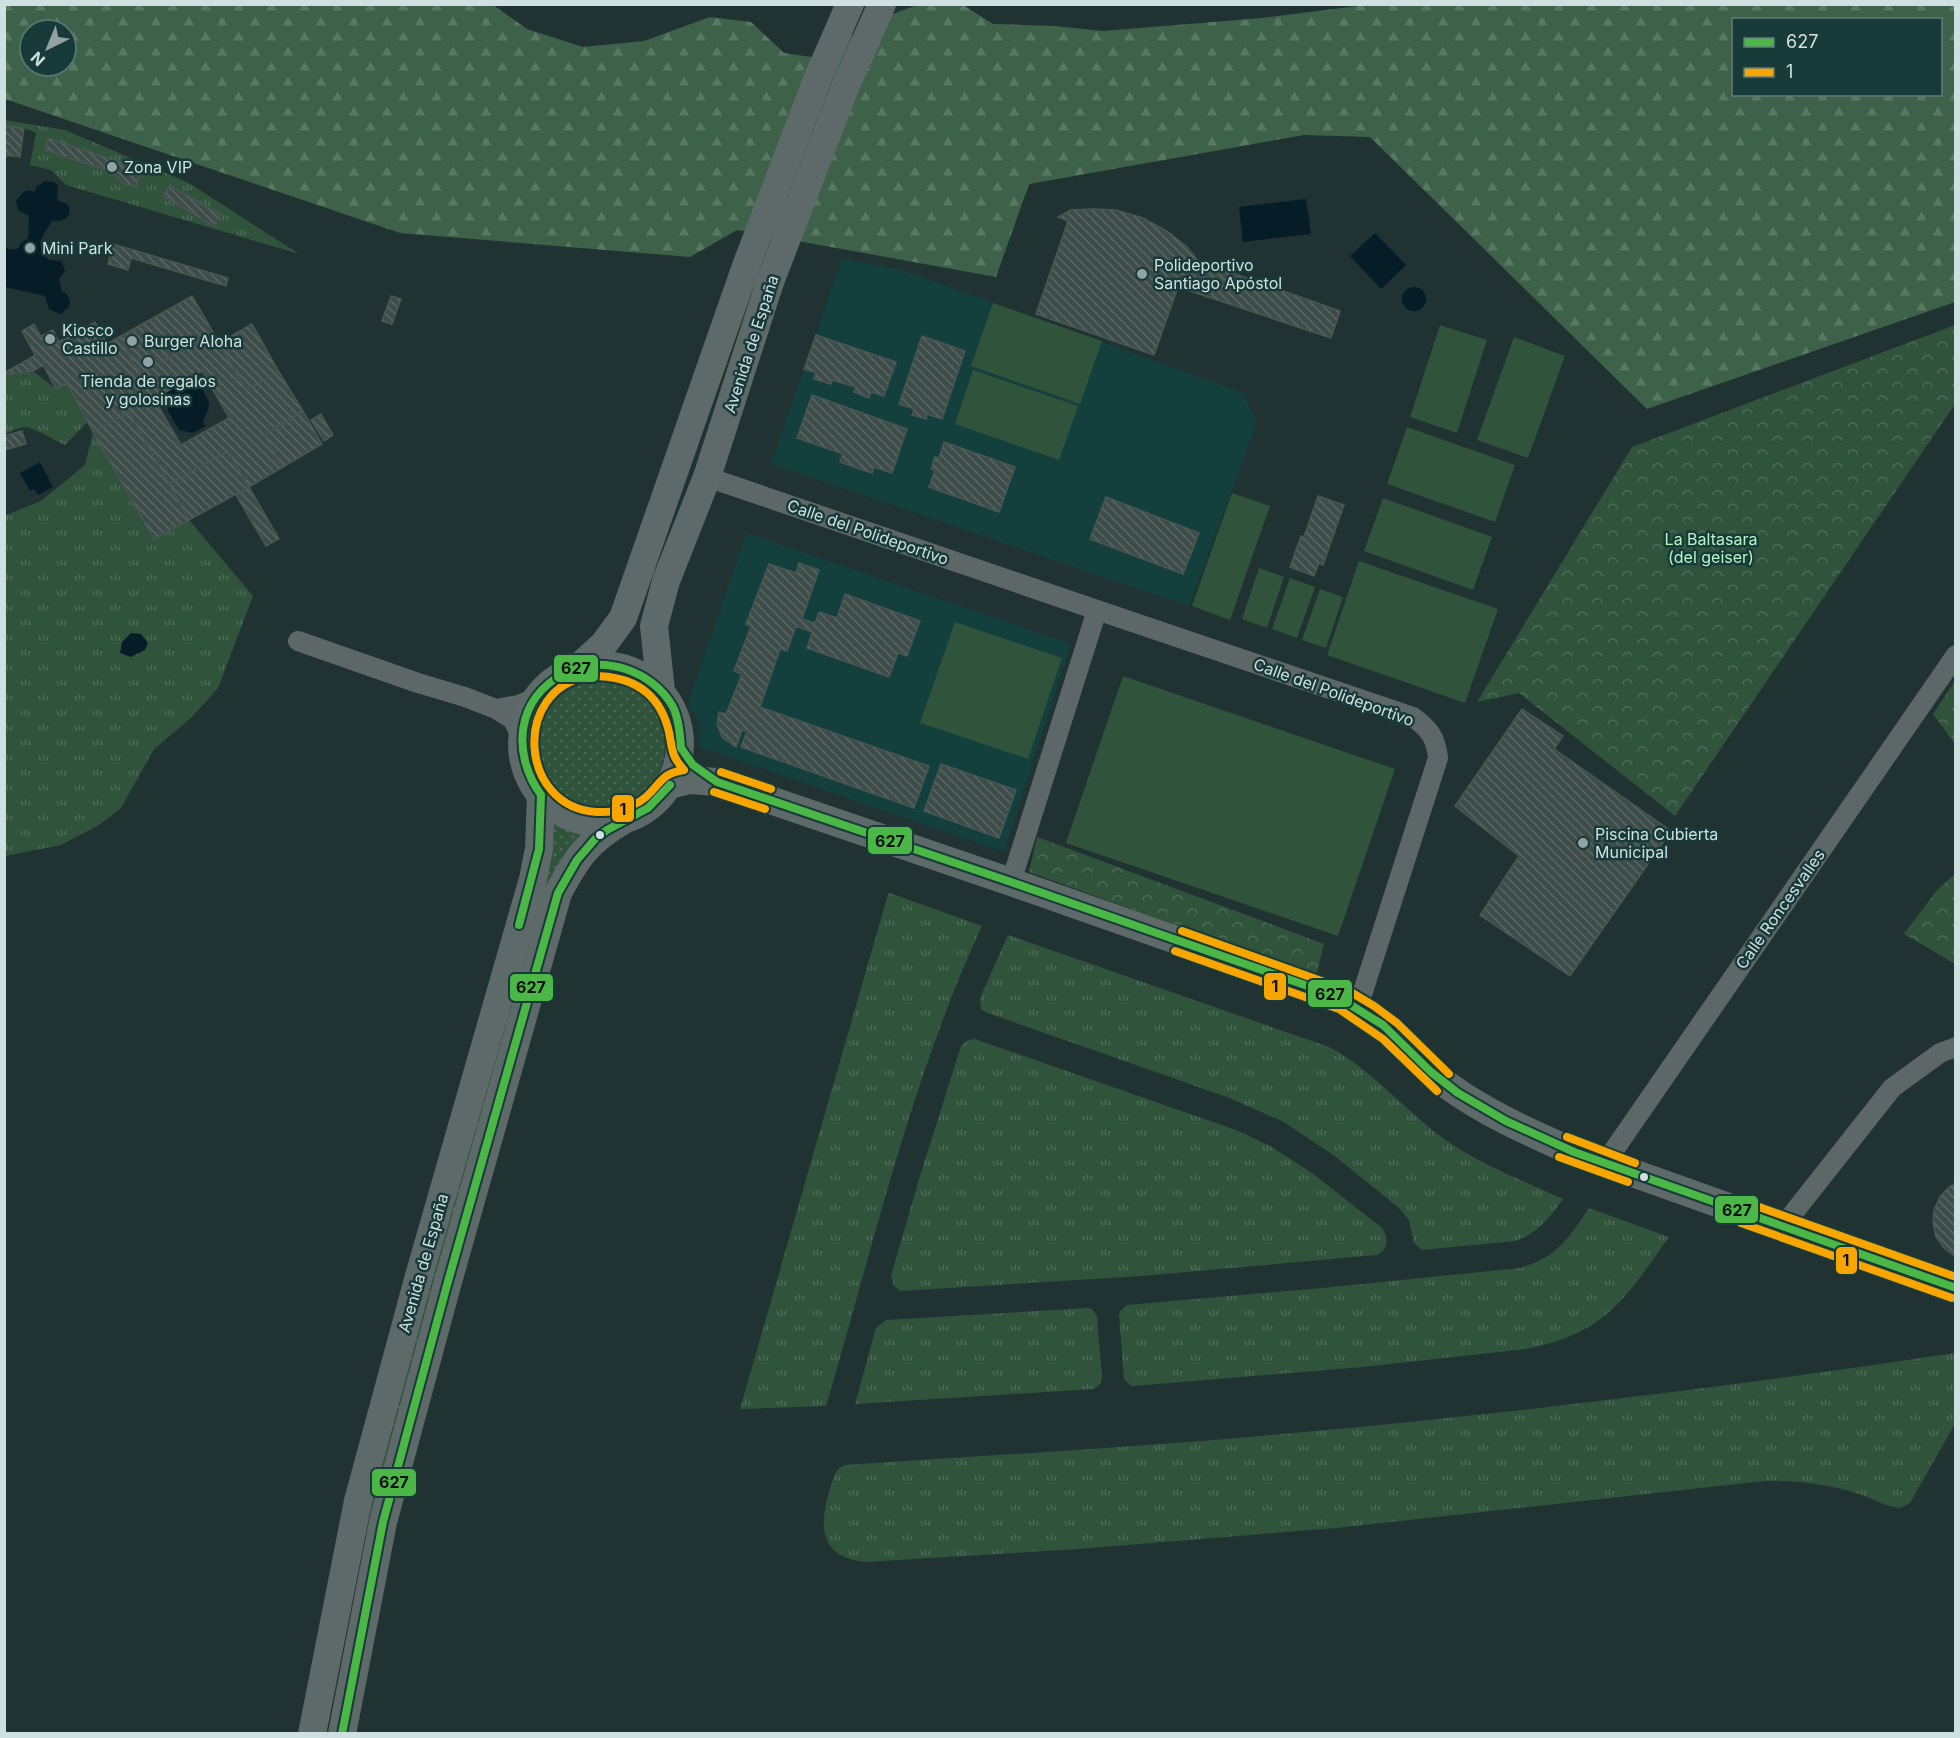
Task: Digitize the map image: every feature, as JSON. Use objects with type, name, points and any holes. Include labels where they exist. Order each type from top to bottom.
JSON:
[{"type":"main road","name":"Avenida de España","points":[[580,666],[604,644],[623,618],[746,266],[817,80],[850,4]]},
{"type":"main road","name":"Avenida de España","points":[[661,691],[654,626],[666,581],[707,477],[770,282],[844,90],[882,4]]},
{"type":"main road","points":[[610,664],[638,673],[661,691],[673,708],[680,728],[681,748],[678,767],[670,785],[658,800],[642,812],[624,820],[601,823],[579,820],[558,811],[541,795],[527,772],[522,754],[522,737],[526,716],[536,698],[556,679],[580,666],[610,664]]},
{"type":"main road","points":[[681,748],[693,765],[717,782]]},
{"type":"main road","points":[[670,785],[689,780],[717,782],[1336,996],[1358,1007],[1394,1035],[1442,1081],[1488,1111],[1527,1132],[1605,1163],[1956,1288]]},
{"type":"main road","name":"Avenida de España","points":[[312,1734],[358,1501],[532,879],[539,849],[541,795]]},
{"type":"main road","name":"Avenida de España","points":[[342,1734],[384,1522],[447,1285],[558,893],[574,862],[602,832],[624,820]]},
{"type":"street","name":"Calle del Polideportivo","points":[[707,477],[1413,717],[1427,728],[1437,743],[1438,758],[1358,1007]]},
{"type":"street","points":[[1011,882],[1097,610]]},
{"type":"street","points":[[298,641],[496,709],[512,719],[522,737]]},
{"type":"street","name":"Calle Roncesvalles","points":[[1605,1163],[1956,655]]},
{"type":"street","points":[[496,709],[518,705],[536,698]]},
{"type":"street","points":[[1783,1226],[1893,1088],[1940,1053],[1956,1047]]},
{"type":"shaded area","name":"Mini Park","points":[[45,181],[54,182],[58,186],[57,200],[68,205],[69,210],[66,218],[52,221],[40,245],[49,260],[61,261],[65,271],[59,279],[62,292],[66,293],[70,300],[69,307],[60,314],[49,309],[45,296],[5,287],[5,246],[10,250],[19,248],[20,244],[28,238],[29,216],[18,210],[16,201],[23,192],[29,190],[35,192],[36,187]]},
{"type":"shaded area","points":[[1306,199],[1311,234],[1243,242],[1239,207]]},
{"type":"shaded area","points":[[1375,233],[1406,265],[1381,289],[1350,256]]},
{"type":"shaded area","points":[[842,259],[902,270],[1243,393],[1257,423],[1189,606],[771,464]]},
{"type":"shaded area","points":[[1414,287],[1419,288],[1425,294],[1425,304],[1419,310],[1414,311],[1409,310],[1403,304],[1402,299],[1403,294],[1409,288]]},
{"type":"shaded area","points":[[188,377],[198,380],[209,402],[203,422],[206,426],[193,433],[179,430],[168,411],[169,401],[166,397],[166,390]]},
{"type":"shaded area","points":[[40,462],[53,487],[38,495],[34,489],[30,491],[20,473]]},
{"type":"shaded area","points":[[747,533],[1071,644],[1004,852],[700,747],[699,721],[688,703]]},
{"type":"shaded area","points":[[131,633],[141,634],[148,643],[145,650],[131,657],[120,653],[122,642]]},
{"type":"green space","points":[[5,4],[493,5],[527,29],[583,47],[644,41],[710,17],[751,22],[784,53],[818,58],[874,21],[920,4],[963,5],[993,24],[1054,26],[1103,31],[1262,18],[1374,4],[1955,5],[1955,302],[1647,409],[1370,137],[1304,135],[1029,184],[996,277],[737,230],[690,257],[400,233],[5,99]]},
{"type":"green space","points":[[5,120],[65,130],[189,183],[299,254],[66,185],[51,170],[30,165],[36,133],[24,128],[5,126]]},
{"type":"green space","points":[[993,303],[1102,341],[1080,404],[971,366]]},
{"type":"green space","points":[[1440,325],[1487,340],[1457,433],[1410,417]]},
{"type":"green space","name":"La Baltasara (del geiser)","points":[[1955,325],[1955,404],[1675,816],[1519,693],[1477,702],[1632,447]]},
{"type":"green space","points":[[1514,337],[1565,356],[1528,458],[1477,440]]},
{"type":"green space","points":[[973,370],[1078,406],[1059,460],[955,424]]},
{"type":"green space","points":[[33,371],[56,389],[67,383],[88,421],[65,445],[27,427],[5,434],[4,375]]},
{"type":"green space","points":[[1407,427],[1515,465],[1495,522],[1387,484]]},
{"type":"green space","points":[[93,432],[154,539],[189,520],[253,596],[218,688],[191,718],[154,749],[121,808],[99,825],[61,845],[5,856],[4,516],[41,501],[85,465]]},
{"type":"green space","points":[[1232,493],[1270,506],[1230,620],[1192,606]]},
{"type":"green space","points":[[1383,498],[1492,537],[1473,590],[1364,551]]},
{"type":"green space","points":[[1359,561],[1498,609],[1465,703],[1327,655]]},
{"type":"green space","points":[[1259,568],[1284,577],[1267,628],[1242,619]]},
{"type":"green space","points":[[1290,578],[1315,587],[1297,638],[1272,629]]},
{"type":"green space","points":[[1320,589],[1343,597],[1326,648],[1302,640]]},
{"type":"green space","points":[[955,622],[1062,658],[1028,759],[920,723]]},
{"type":"green space","points":[[1123,676],[1395,769],[1338,936],[1066,843]]},
{"type":"green space","points":[[601,681],[625,686],[646,700],[660,721],[665,745],[660,769],[646,790],[625,804],[601,809],[577,804],[556,790],[542,769],[537,745],[542,721],[556,700],[577,686]]},
{"type":"green space","points":[[1956,681],[1955,744],[1933,714]]},
{"type":"green space","points":[[551,816],[568,826],[586,831],[371,1514],[364,1512]]},
{"type":"green space","points":[[1037,837],[1324,944],[1316,976],[1029,872]]},
{"type":"green space","points":[[1955,874],[1955,964],[1904,934],[1937,890]]},
{"type":"green space","points":[[888,894],[982,926],[934,1043],[914,1102],[826,1406],[740,1409]]},
{"type":"green space","points":[[1008,935],[1329,1047],[1360,1067],[1432,1130],[1460,1150],[1563,1199],[1542,1224],[1530,1234],[1515,1241],[1422,1250],[1414,1243],[1409,1220],[1399,1208],[1336,1157],[1284,1122],[1227,1097],[981,1009],[980,998]]},
{"type":"green space","points":[[975,1039],[1236,1130],[1270,1146],[1312,1173],[1381,1227],[1386,1239],[1386,1247],[1377,1255],[1142,1276],[900,1291],[894,1286],[891,1276],[920,1176],[961,1046],[968,1040]]},
{"type":"green space","points":[[1589,1208],[1669,1237],[1626,1295],[1595,1323],[1576,1334],[1526,1349],[1363,1367],[1134,1386],[1124,1379],[1119,1315],[1127,1305],[1520,1268],[1552,1253],[1568,1238]]},
{"type":"green space","points":[[1092,1309],[1097,1316],[1102,1378],[1101,1383],[1094,1389],[855,1404],[876,1328],[886,1320]]},
{"type":"green space","points":[[1955,1353],[1955,1424],[1910,1503],[1900,1508],[1824,1485],[1765,1481],[1336,1528],[1078,1549],[865,1562],[839,1554],[831,1547],[824,1528],[826,1505],[833,1480],[838,1469],[845,1465],[1237,1438],[1459,1417],[1790,1377]]},
{"type":"building","points":[[4,126],[24,128],[20,157],[4,155]]},
{"type":"building","name":"Zona VIP","points":[[49,138],[122,163],[132,173],[140,175],[136,187],[124,184],[112,172],[45,150]]},
{"type":"building","name":"Zona VIP","points":[[170,185],[221,215],[214,226],[163,196]]},
{"type":"building","name":"Polideportivo Santiago Apóstol","points":[[1071,210],[1116,210],[1143,218],[1168,232],[1187,247],[1198,261],[1340,311],[1331,338],[1178,287],[1154,355],[1036,314],[1068,221],[1058,217]]},
{"type":"building","points":[[113,244],[228,278],[226,286],[131,258],[128,270],[108,264]]},
{"type":"building","points":[[192,296],[213,332],[140,374],[119,337]]},
{"type":"building","points":[[391,296],[401,299],[392,324],[382,321]]},
{"type":"building","points":[[95,322],[107,344],[119,337],[140,374],[213,332],[246,390],[279,372],[303,411],[264,435],[283,467],[249,487],[228,451],[169,484],[129,412],[93,432],[67,383],[56,389],[43,365],[33,371],[27,360],[35,355],[22,331],[34,324],[47,348]],"holes":[[[202,371],[229,418],[181,445],[154,399]]]},
{"type":"building","points":[[252,324],[279,372],[246,390],[219,343]]},
{"type":"building","name":"Kiosco Castillo","points":[[53,330],[59,342],[47,348],[41,336]]},
{"type":"building","points":[[816,335],[896,362],[884,396],[871,392],[869,398],[854,392],[856,387],[832,380],[831,384],[814,379],[816,373],[804,369]]},
{"type":"building","points":[[922,336],[965,351],[942,419],[927,414],[926,419],[912,415],[914,409],[899,404]]},
{"type":"building","points":[[27,360],[33,371],[4,375],[4,373]]},
{"type":"building","points":[[812,395],[907,429],[892,473],[874,467],[872,473],[840,462],[843,454],[797,438]]},
{"type":"building","points":[[303,411],[322,444],[283,467],[264,435]]},
{"type":"building","points":[[129,412],[189,520],[154,539],[93,432]]},
{"type":"building","points":[[321,414],[333,435],[324,441],[311,420]]},
{"type":"building","points":[[22,431],[26,444],[4,450],[4,436]]},
{"type":"building","points":[[944,442],[1015,467],[999,512],[929,487],[935,470],[931,469],[935,457],[939,458]]},
{"type":"building","points":[[228,451],[249,487],[189,520],[169,484]]},
{"type":"building","points":[[249,487],[279,539],[266,546],[236,495]]},
{"type":"building","points":[[1318,496],[1344,505],[1323,565],[1319,563],[1314,576],[1290,567],[1301,536],[1304,537]]},
{"type":"building","points":[[1106,497],[1199,533],[1183,574],[1090,539]]},
{"type":"building","points":[[799,563],[819,570],[802,619],[815,623],[819,612],[837,618],[845,594],[920,621],[907,656],[898,653],[889,677],[807,648],[812,632],[796,626],[787,651],[780,649],[760,707],[929,766],[914,808],[741,747],[747,731],[742,730],[736,747],[722,737],[717,724],[719,712],[726,714],[742,674],[734,671],[751,626],[746,624],[769,564],[796,573]]},
{"type":"building","name":"Piscina Cubierta Municipal","points":[[1522,709],[1563,736],[1554,749],[1671,831],[1570,976],[1480,915],[1519,856],[1455,806]]},
{"type":"building","points":[[941,764],[1016,790],[999,838],[924,811]]},
{"type":"building","points":[[1956,1183],[1956,1257],[1944,1248],[1936,1237],[1933,1223],[1934,1210],[1940,1197]]},
{"type":"transit line","name":"627","points":[[541,795],[531,779],[525,762],[522,745],[523,728],[536,697],[549,684],[579,667],[610,665],[640,675],[653,684],[673,707],[678,722],[681,748]]},
{"type":"transit line","name":"1","points":[[589,676],[628,681],[648,694],[663,714],[674,754],[684,770],[668,775],[640,802],[619,810],[597,812],[571,806],[552,791],[540,771],[534,747],[537,724],[546,702],[564,685],[589,676]]},
{"type":"transit line","name":"627","points":[[681,748],[693,765],[717,782],[1336,996],[1383,1025],[1431,1072],[1458,1093],[1506,1121],[1574,1152],[1956,1288]]},
{"type":"transit line","name":"1","points":[[721,772],[771,789]]},
{"type":"transit line","name":"627","points":[[342,1734],[383,1522],[447,1285],[558,893],[577,860],[595,839],[648,808],[670,785]]},
{"type":"transit line","name":"1","points":[[714,792],[765,809]]},
{"type":"transit line","name":"627","points":[[519,925],[539,849],[541,795]]},
{"type":"transit line","name":"1","points":[[1182,931],[1349,991],[1397,1023],[1449,1074]]},
{"type":"transit line","name":"1","points":[[1175,951],[1339,1009],[1383,1039],[1437,1091]]},
{"type":"transit line","name":"1","points":[[1567,1137],[1635,1163]]},
{"type":"transit line","name":"1","points":[[1559,1157],[1628,1182]]},
{"type":"transit line","name":"1","points":[[1748,1203],[1956,1277]]},
{"type":"transit line","name":"1","points":[[1741,1223],[1952,1298]]},
{"type":"place","name":"Zona VIP","points":[[112,167]]},
{"type":"place","name":"Mini Park","points":[[30,248]]},
{"type":"place","name":"Polideportivo Santiago Apóstol","points":[[1142,274]]},
{"type":"place","name":"Kiosco Castillo","points":[[50,339]]},
{"type":"place","name":"Burger Aloha","points":[[132,341]]},
{"type":"place","name":"Tienda de regalos y golosinas","points":[[148,362]]},
{"type":"place","name":"Piscina Cubierta Municipal","points":[[1583,843]]}]
